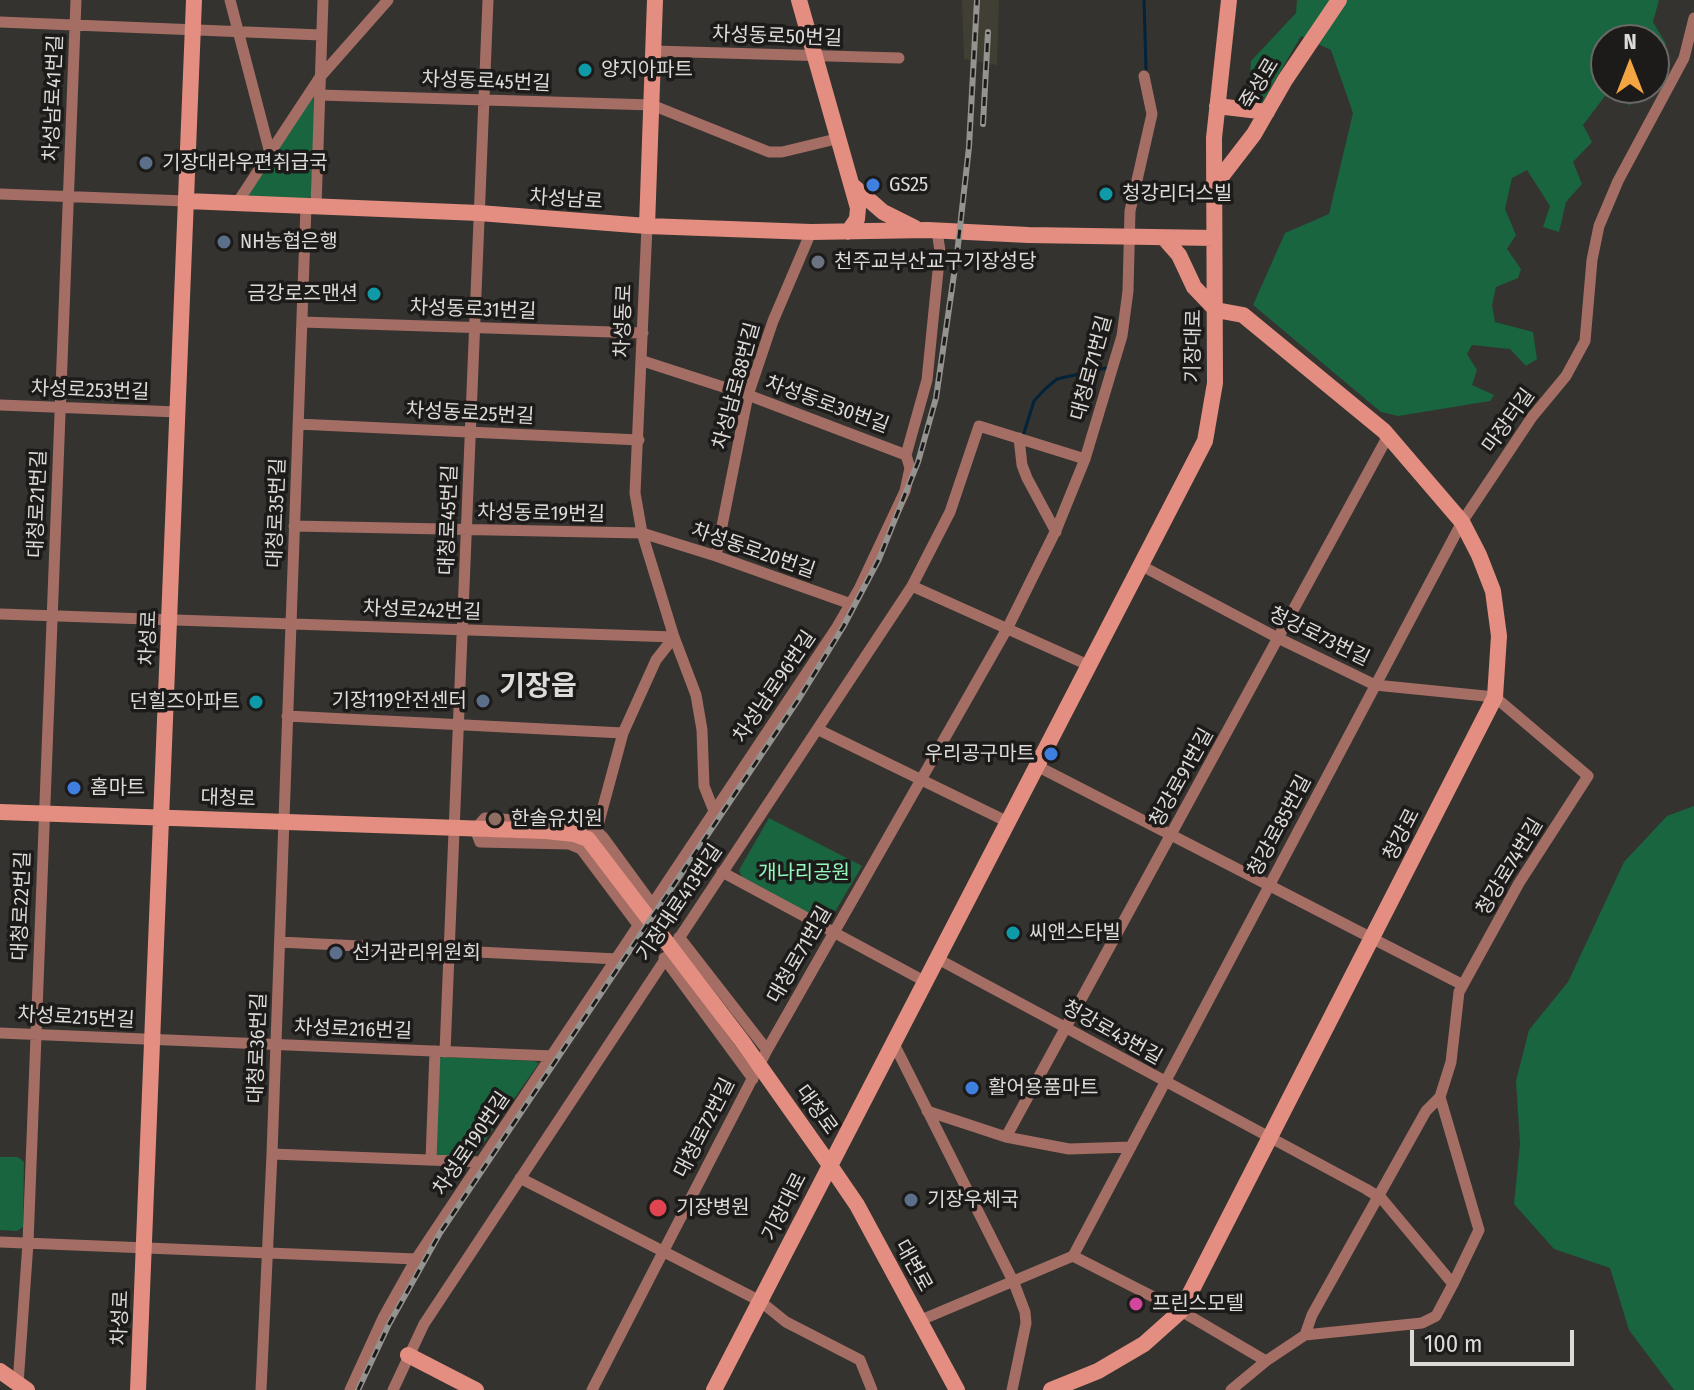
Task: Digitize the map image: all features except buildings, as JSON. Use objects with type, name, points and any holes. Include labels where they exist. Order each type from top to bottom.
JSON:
[{"type":"main road","name":"차성로","points":[[138,1390],[194,0]]},
{"type":"main road","name":"차성동로","points":[[647,226],[655,0]]},
{"type":"main road","points":[[799,0],[858,213],[848,232]]},
{"type":"main road","name":"기장대로","points":[[714,1390],[1205,441],[1215,383],[1214,186],[1217,106],[1229,0]]},
{"type":"main road","name":"죽성로","points":[[1214,186],[1248,143],[1285,80],[1339,0]]},
{"type":"main road","points":[[1217,106],[1267,112]]},
{"type":"main road","points":[[850,183],[872,205],[889,216],[909,226],[937,231]]},
{"type":"main road","name":"차성남로","points":[[186,201],[479,213],[647,226],[811,232],[937,231],[1214,238]]},
{"type":"main road","points":[[1164,238],[1179,255],[1194,287],[1216,310]]},
{"type":"main road","name":"청강로","points":[[1051,1390],[1098,1371],[1144,1344],[1181,1311],[1495,697],[1499,636],[1493,591],[1462,522],[1388,436],[1243,315],[1216,310]]},
{"type":"main road","name":"대청로","points":[[0,812],[546,831],[588,839],[760,1065],[829,1164]]},
{"type":"main road","name":"대변로","points":[[829,1164],[857,1205],[957,1390]]},
{"type":"main road","points":[[408,1355],[476,1390]]},
{"type":"main road","points":[[0,1371],[23,1387]]},
{"type":"street","name":"차성남로41번길","points":[[68,197],[76,0]]},
{"type":"street","points":[[230,0],[270,153]]},
{"type":"street","name":"대청로35번길","points":[[284,821],[302,322],[323,0]]},
{"type":"street","points":[[237,203],[320,77],[388,0]]},
{"type":"street","name":"대청로45번길","points":[[454,828],[488,0]]},
{"type":"street","name":"마장터길","points":[[1462,522],[1532,417],[1566,376],[1585,341],[1592,260],[1599,226],[1618,181],[1684,58],[1694,18]]},
{"type":"street","points":[[0,22],[321,35]]},
{"type":"street","name":"차성동로50번길","points":[[654,51],[899,58]]},
{"type":"street","points":[[1128,237],[1133,194],[1152,114],[1144,76]]},
{"type":"street","name":"차성동로45번길","points":[[319,95],[652,105]]},
{"type":"street","points":[[652,105],[769,152],[782,152],[836,139]]},
{"type":"street","name":"차성남로","points":[[0,194],[186,201]]},
{"type":"street","name":"대청로21번길","points":[[43,813],[68,197]]},
{"type":"street","name":"차성동로","points":[[647,226],[635,493],[642,533],[674,637],[696,695],[702,730],[704,786],[714,811]]},
{"type":"street","name":"차성남로96번길","points":[[638,925],[851,604],[905,491],[910,468],[906,455],[927,380],[940,251],[937,231]]},
{"type":"street","name":"차성남로88번길","points":[[716,556],[748,395],[773,321],[811,232]]},
{"type":"street","name":"대청로71번길","points":[[760,1065],[1008,627],[1056,532],[1085,459],[1122,336],[1128,291],[1128,237]]},
{"type":"street","name":"차성동로31번길","points":[[302,322],[643,333]]},
{"type":"street","name":"차성동로30번길","points":[[643,361],[748,395],[906,455]]},
{"type":"street","name":"차성로253번길","points":[[0,405],[178,412]]},
{"type":"street","name":"차성동로25번길","points":[[298,424],[639,440]]},
{"type":"street","name":"기장대로413번길","points":[[393,1390],[424,1324],[912,586],[950,512],[979,426],[1019,438]]},
{"type":"street","name":"청강로91번길","points":[[1006,1137],[1388,436]]},
{"type":"street","points":[[1056,532],[1027,478],[1019,438],[1085,459]]},
{"type":"street","name":"청강로85번길","points":[[1073,1256],[1462,522]]},
{"type":"street","name":"차성동로19번길","points":[[294,526],[642,533]]},
{"type":"street","name":"차성동로20번길","points":[[642,533],[851,604]]},
{"type":"street","name":"청강로73번길","points":[[1142,566],[1375,685],[1495,697]]},
{"type":"street","points":[[912,586],[1088,665]]},
{"type":"street","name":"차성로242번길","points":[[0,614],[674,637]]},
{"type":"street","points":[[597,829],[623,733],[656,660],[674,637]]},
{"type":"street","name":"청강로74번길","points":[[1305,1335],[1312,1315],[1426,1111],[1440,1097],[1451,1062],[1461,984],[1519,883],[1588,776],[1495,697]]},
{"type":"street","points":[[287,716],[623,733]]},
{"type":"street","points":[[819,730],[1008,822]]},
{"type":"street","points":[[1037,766],[1461,984]]},
{"type":"street","name":"대청로22번길","points":[[23,1387],[43,813]]},
{"type":"street","points":[[638,925],[581,849],[569,844],[480,842],[475,829],[485,818],[578,823],[597,829],[652,904]]},
{"type":"street","name":"대청로36번길","points":[[261,1390],[284,821]]},
{"type":"street","points":[[431,1160],[449,950],[454,828]]},
{"type":"street","points":[[722,872],[926,982]]},
{"type":"street","name":"차성로190번길","points":[[350,1390],[383,1318],[416,1259],[638,925]]},
{"type":"street","name":"대청로","points":[[679,937],[760,1065]]},
{"type":"street","points":[[280,942],[617,959]]},
{"type":"street","name":"대청로","points":[[664,958],[760,1065]]},
{"type":"street","name":"청강로43번길","points":[[938,959],[1380,1198]]},
{"type":"street","name":"차성로215번길","points":[[0,1033],[151,1040]]},
{"type":"street","name":"차성로216번길","points":[[151,1040],[553,1056]]},
{"type":"street","points":[[893,1042],[1014,1283],[1026,1323],[1012,1390]]},
{"type":"street","name":"대청로72번길","points":[[592,1390],[760,1065]]},
{"type":"street","points":[[1231,1390],[1305,1335],[1422,1323],[1436,1316],[1479,1230],[1440,1097]]},
{"type":"street","points":[[927,1111],[1006,1137],[1069,1149],[1131,1147]]},
{"type":"street","points":[[272,1154],[481,1162]]},
{"type":"street","points":[[520,1178],[760,1301],[786,1322],[860,1360],[872,1390]]},
{"type":"street","points":[[1380,1198],[1453,1284]]},
{"type":"street","points":[[0,1242],[416,1259]]},
{"type":"street","points":[[921,1320],[1073,1256],[1181,1311],[1266,1361]]},
{"type":"shaded area","points":[[962,0],[999,0],[997,65],[964,59]]},
{"type":"green space","points":[[1297,0],[1659,0],[1654,24],[1590,24],[1590,104],[1599,104],[1583,125],[1592,142],[1573,162],[1582,184],[1566,202],[1559,232],[1543,227],[1550,206],[1527,170],[1512,178],[1505,209],[1516,235],[1507,249],[1521,269],[1518,278],[1496,287],[1492,305],[1495,322],[1533,332],[1537,359],[1526,366],[1510,349],[1472,345],[1467,354],[1477,370],[1472,385],[1494,395],[1490,401],[1398,416],[1381,412],[1253,305],[1285,233],[1329,214],[1353,113],[1331,50],[1301,36],[1261,105],[1249,92],[1251,61],[1296,13]]},
{"type":"green space","points":[[313,96],[311,196],[308,199],[247,196]]},
{"type":"green space","points":[[1694,806],[1694,1390],[1674,1390],[1629,1330],[1610,1268],[1554,1249],[1514,1204],[1520,1144],[1516,1081],[1529,1030],[1568,982],[1624,862],[1667,816]]},
{"type":"green space","name":"개나리공원","points":[[769,818],[862,866],[830,920],[824,922],[742,877],[739,870]]},
{"type":"green space","points":[[439,1058],[539,1063],[473,1158],[435,1155]]},
{"type":"green space","points":[[0,1157],[18,1157],[24,1162],[23,1227],[17,1231],[0,1230]]},
{"type":"waterway","points":[[1144,0],[1146,69]]},
{"type":"waterway","points":[[1023,436],[1034,401],[1057,379],[1106,368]]},
{"type":"railway","points":[[358,1390],[389,1324],[440,1233],[800,697],[843,627],[879,559],[918,462],[936,398],[969,147],[977,0]]},
{"type":"railway","points":[[983,124],[988,32]]},
{"type":"place","name":"양지아파트","points":[[585,70]]},
{"type":"place","name":"기장대라우편취급국","points":[[146,163]]},
{"type":"place","name":"GS25","points":[[873,185]]},
{"type":"place","name":"청강리더스빌","points":[[1106,194]]},
{"type":"place","name":"NH농협은행","points":[[224,242]]},
{"type":"place","name":"천주교부산교구기장성당","points":[[818,262]]},
{"type":"place","name":"금강로즈맨션","points":[[374,294]]},
{"type":"place","name":"기장119안전센터","points":[[483,701]]},
{"type":"place","name":"던힐즈아파트","points":[[256,702]]},
{"type":"place","name":"우리공구마트","points":[[1051,754]]},
{"type":"place","name":"홈마트","points":[[74,788]]},
{"type":"place","name":"한솔유치원","points":[[495,819]]},
{"type":"place","name":"씨앤스타빌","points":[[1013,933]]},
{"type":"place","name":"선거관리위원회","points":[[336,953]]},
{"type":"place","name":"활어용품마트","points":[[972,1088]]},
{"type":"place","name":"기장우체국","points":[[911,1200]]},
{"type":"place","name":"기장병원","points":[[658,1208]]},
{"type":"place","name":"프린스모텔","points":[[1136,1304]]},
{"type":"district","name":"기장읍","points":[[538,687]]}]
